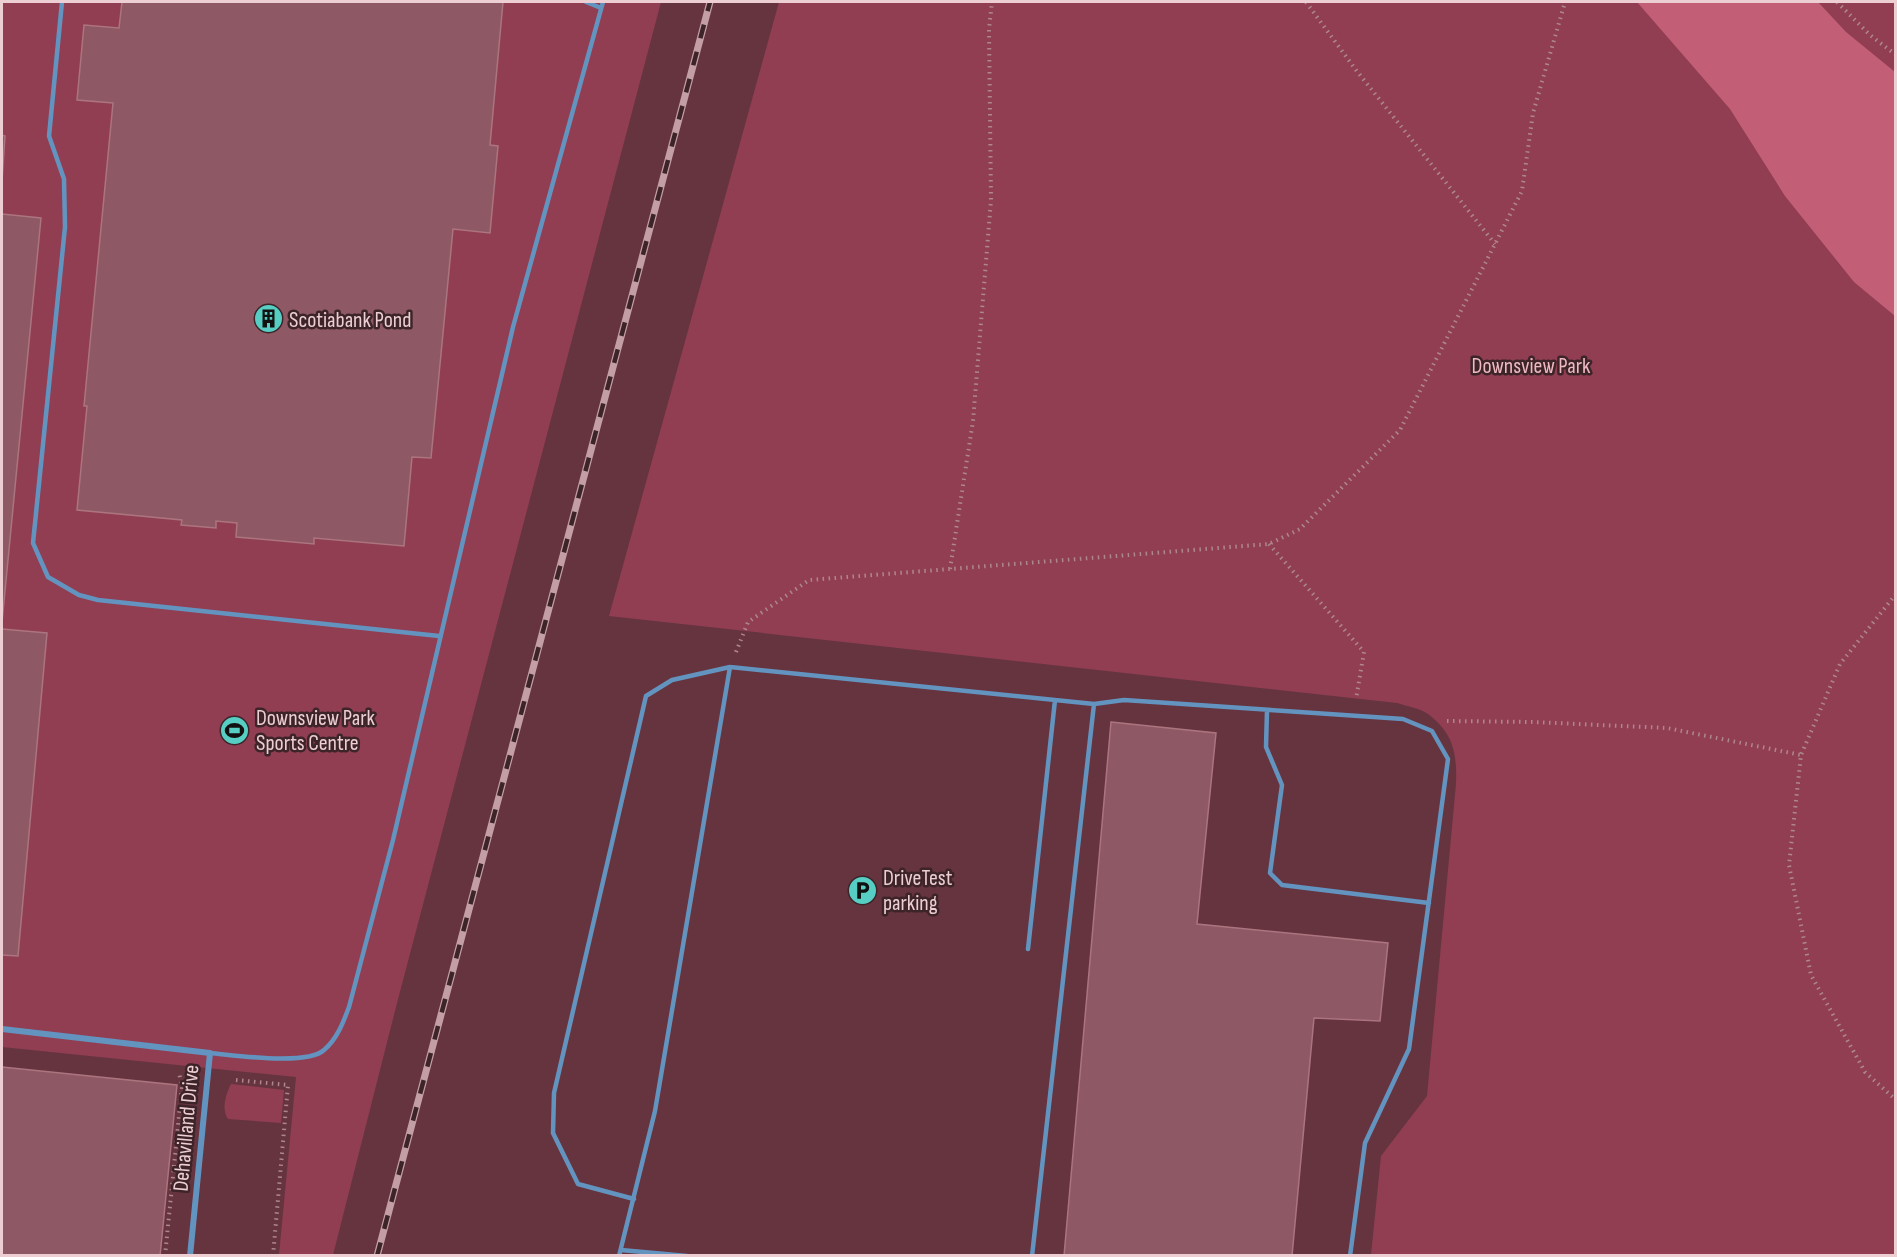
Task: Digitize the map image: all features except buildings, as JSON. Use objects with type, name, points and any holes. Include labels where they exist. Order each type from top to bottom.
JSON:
[{"type":"street","name":"Dehavilland Drive","points":[[2,1029],[210,1053],[190,1256]]},
{"type":"lane","points":[[62,2],[49,136],[64,180],[64,227],[33,543],[48,577],[80,595],[98,600],[439,636]]},
{"type":"lane","points":[[586,2],[601,8]]},
{"type":"lane","points":[[210,1053],[290,1060],[322,1052],[342,1028],[393,840],[513,327],[603,2]]},
{"type":"lane","points":[[687,1256],[620,1253],[655,1112],[730,667]]},
{"type":"lane","points":[[634,1199],[578,1184],[553,1133],[554,1093],[646,696],[672,680],[730,667],[1094,704],[1124,700],[1403,719],[1432,731],[1448,759],[1409,1049],[1365,1143],[1350,1256]]},
{"type":"lane","points":[[1028,949],[1055,700]]},
{"type":"lane","points":[[1032,1256],[1094,704]]},
{"type":"lane","points":[[1267,710],[1266,747],[1282,785],[1270,873],[1282,885],[1429,903]]},
{"type":"path","points":[[950,570],[973,421],[991,200],[989,29],[992,2]]},
{"type":"path","points":[[1306,2],[1356,70],[1495,244]]},
{"type":"path","points":[[730,667],[748,622],[809,580],[1269,544],[1300,529],[1400,430],[1522,191],[1533,113],[1565,2]]},
{"type":"path","points":[[1837,2],[1870,35],[1896,55]]},
{"type":"path","points":[[1269,544],[1364,652],[1353,716]]},
{"type":"path","points":[[1896,594],[1840,664],[1801,755],[1789,865],[1811,975],[1865,1072],[1896,1100]]},
{"type":"path","points":[[1414,724],[1454,721],[1667,728],[1801,755]]},
{"type":"path","points":[[165,1256],[182,1086],[179,1073]]},
{"type":"path","points":[[236,1080],[288,1085],[273,1256]]},
{"type":"green space","name":"Downsview Park Sports Centre","points":[[2,2],[661,2],[397,1003],[333,1255],[279,1255],[296,1077],[2,1047]]},
{"type":"green space","name":"Downsview Park","points":[[779,2],[1895,2],[1895,1255],[1371,1255],[1381,1156],[1427,1096],[1456,773],[1449,737],[1437,721],[1425,712],[1397,703],[609,616]]},
{"type":"green space","points":[[231,1084],[284,1090],[281,1123],[228,1119],[225,1106]]},
{"type":"shaded area","points":[[1637,2],[1818,2],[1846,32],[1895,72],[1895,316],[1854,282],[1785,196],[1730,109]]},
{"type":"railway","points":[[377,1256],[710,2]]},
{"type":"place","name":"Scotiabank Pond","points":[[268,319]]},
{"type":"place","name":"Downsview Park Sports Centre","points":[[235,730]]},
{"type":"place","name":"DriveTest parking","points":[[862,890]]}]
